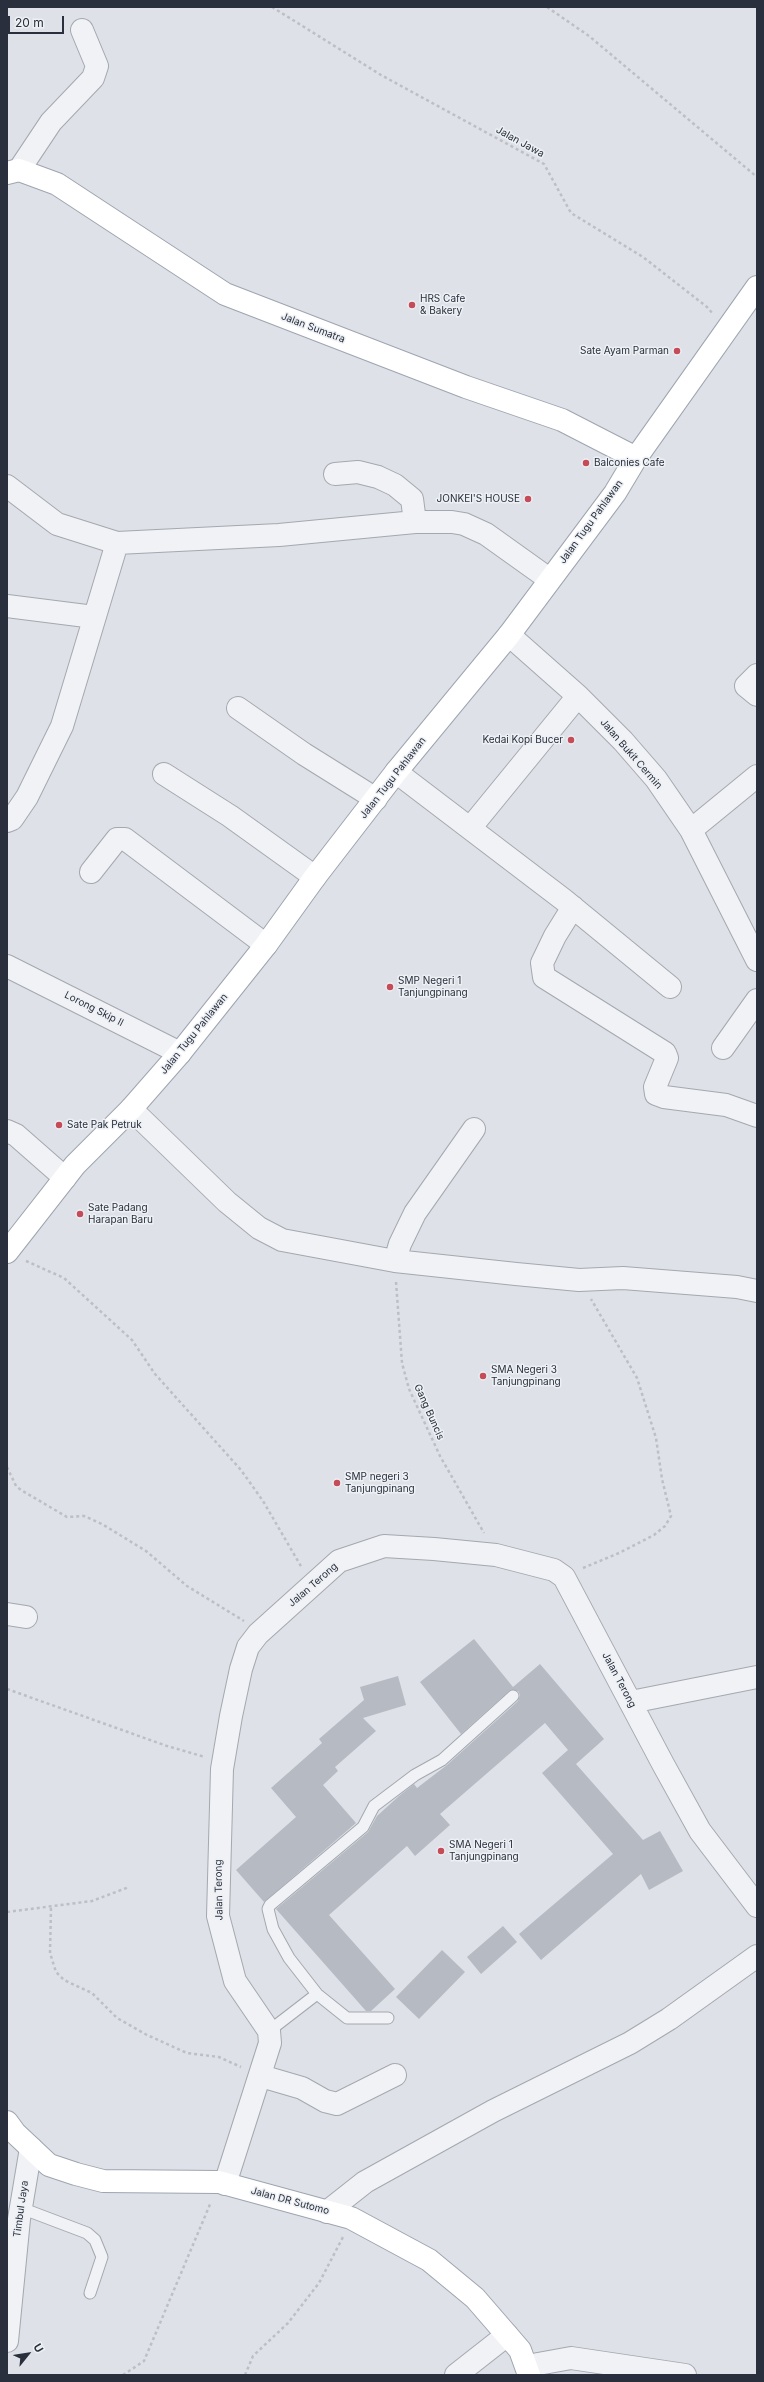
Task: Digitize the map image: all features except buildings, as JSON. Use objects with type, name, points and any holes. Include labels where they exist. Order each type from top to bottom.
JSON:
[{"type":"main road","name":"Jalan Sumatra","points":[[13,171],[58,184],[225,294],[466,387],[562,420],[636,458]]},
{"type":"main road","name":"Jalan Tugu Pahlawan","points":[[13,1255],[75,1165],[131,1109],[180,1053],[266,945],[315,877],[376,800],[396,772],[509,635],[549,578],[615,493],[636,458],[757,287]]},
{"type":"main road","name":"Jalan DR Sutomo","points":[[7,2122],[49,2165],[103,2181],[222,2183],[352,2218],[429,2260],[475,2298],[520,2350],[528,2370]]},
{"type":"street","points":[[13,171],[51,122],[93,78],[97,66],[82,30]]},
{"type":"street","points":[[335,474],[358,472],[378,477],[395,485],[412,499],[415,522]]},
{"type":"street","points":[[7,486],[57,524],[117,543],[279,535],[415,522],[464,524],[486,534],[549,578]]},
{"type":"street","points":[[7,821],[12,818],[28,797],[62,726],[117,543]]},
{"type":"street","points":[[7,606],[94,617]]},
{"type":"street","name":"Jalan Bukit Cermin","points":[[509,635],[578,696],[623,741],[656,780],[691,830],[757,960]]},
{"type":"street","points":[[757,675],[746,686],[757,695]]},
{"type":"street","points":[[470,827],[578,696]]},
{"type":"street","points":[[238,708],[304,754],[376,800]]},
{"type":"street","points":[[396,772],[573,907],[670,987]]},
{"type":"street","points":[[164,774],[230,816],[315,877]]},
{"type":"street","points":[[691,830],[757,776]]},
{"type":"street","points":[[91,872],[117,839],[125,839],[266,945]]},
{"type":"street","points":[[573,907],[555,936],[542,963],[544,977],[666,1053],[667,1058],[654,1087],[656,1094],[664,1097],[726,1105],[757,1116]]},
{"type":"street","name":"Lorong Skip II","points":[[7,966],[180,1053]]},
{"type":"street","points":[[723,1048],[757,1000]]},
{"type":"street","points":[[131,1109],[227,1202],[259,1228],[282,1240],[395,1261],[579,1280],[623,1278],[737,1286],[757,1290]]},
{"type":"street","points":[[395,1261],[400,1244],[415,1213],[474,1129]]},
{"type":"street","points":[[7,1131],[16,1135],[65,1178]]},
{"type":"street","name":"Jalan Terong","points":[[268,2031],[235,1981],[218,1916],[218,1843],[224,1760],[241,1669],[248,1647],[258,1634],[311,1585],[339,1561],[384,1546],[496,1555],[554,1570],[564,1577],[663,1764],[700,1830],[757,1906]]},
{"type":"street","points":[[631,1702],[757,1677]]},
{"type":"street","points":[[327,2212],[365,2182],[492,2111],[630,2043],[669,2019],[757,1956]]},
{"type":"street","points":[[222,2183],[261,2076],[270,2043],[268,2031]]},
{"type":"street","points":[[261,2076],[302,2088],[325,2101],[337,2104],[395,2075]]},
{"type":"street","name":"Timbul Jaya","points":[[7,2341],[10,2285],[31,2148]]},
{"type":"street","points":[[456,2375],[507,2335]]},
{"type":"street","points":[[528,2370],[571,2358],[685,2375]]},
{"type":"lane","points":[[388,2018],[347,2018],[317,1994],[289,1958],[272,1929],[268,1910],[270,1905],[363,1827],[374,1806],[383,1798],[415,1775],[442,1760],[513,1696]]},
{"type":"lane","points":[[268,2031],[317,1994]]},
{"type":"lane","points":[[21,2208],[87,2232],[95,2240],[100,2248],[102,2257],[90,2292]]},
{"type":"path","name":"Jalan Jawa","points":[[272,7],[381,75],[544,164],[571,214],[644,257],[707,307],[726,330]]},
{"type":"path","points":[[547,7],[589,36],[757,177]]},
{"type":"path","points":[[13,1255],[64,1278],[132,1340],[155,1374],[241,1470],[264,1501],[311,1585]]},
{"type":"path","name":"Gang Buncis","points":[[395,1261],[402,1363],[409,1389],[440,1456],[496,1555]]},
{"type":"path","points":[[564,1577],[619,1553],[654,1535],[665,1526],[672,1516],[662,1479],[656,1438],[637,1378],[579,1280]]},
{"type":"path","points":[[7,1467],[16,1486],[21,1490],[67,1517],[84,1516],[102,1524],[146,1551],[186,1586],[241,1619],[258,1634]]},
{"type":"path","points":[[7,1688],[167,1746],[205,1757],[224,1760]]},
{"type":"path","points":[[7,1912],[51,1908],[92,1901],[129,1887]]},
{"type":"path","points":[[51,1908],[50,1953],[56,1972],[64,1980],[92,1993],[117,2018],[147,2035],[187,2053],[219,2057],[261,2076]]},
{"type":"path","points":[[123,2375],[144,2361],[222,2183]]},
{"type":"path","points":[[244,2375],[253,2356],[288,2323],[319,2283],[328,2269],[352,2218]]},
{"type":"place","name":"HRS Cafe & Bakery","points":[[412,305]]},
{"type":"place","name":"Sate Ayam Parman","points":[[677,351]]},
{"type":"place","name":"Balconies Cafe","points":[[586,463]]},
{"type":"place","name":"JONKEI'S HOUSE","points":[[528,499]]},
{"type":"place","name":"Kedai Kopi Bucer","points":[[571,740]]},
{"type":"place","name":"SMP Negeri 1 Tanjungpinang","points":[[390,987]]},
{"type":"place","name":"Sate Pak Petruk","points":[[59,1125]]},
{"type":"place","name":"Sate Padang Harapan Baru","points":[[80,1214]]},
{"type":"place","name":"SMA Negeri 3 Tanjungpinang","points":[[483,1376]]},
{"type":"place","name":"SMP negeri 3 Tanjungpinang","points":[[337,1483]]},
{"type":"place","name":"SMA Negeri 1 Tanjungpinang","points":[[441,1851]]}]
